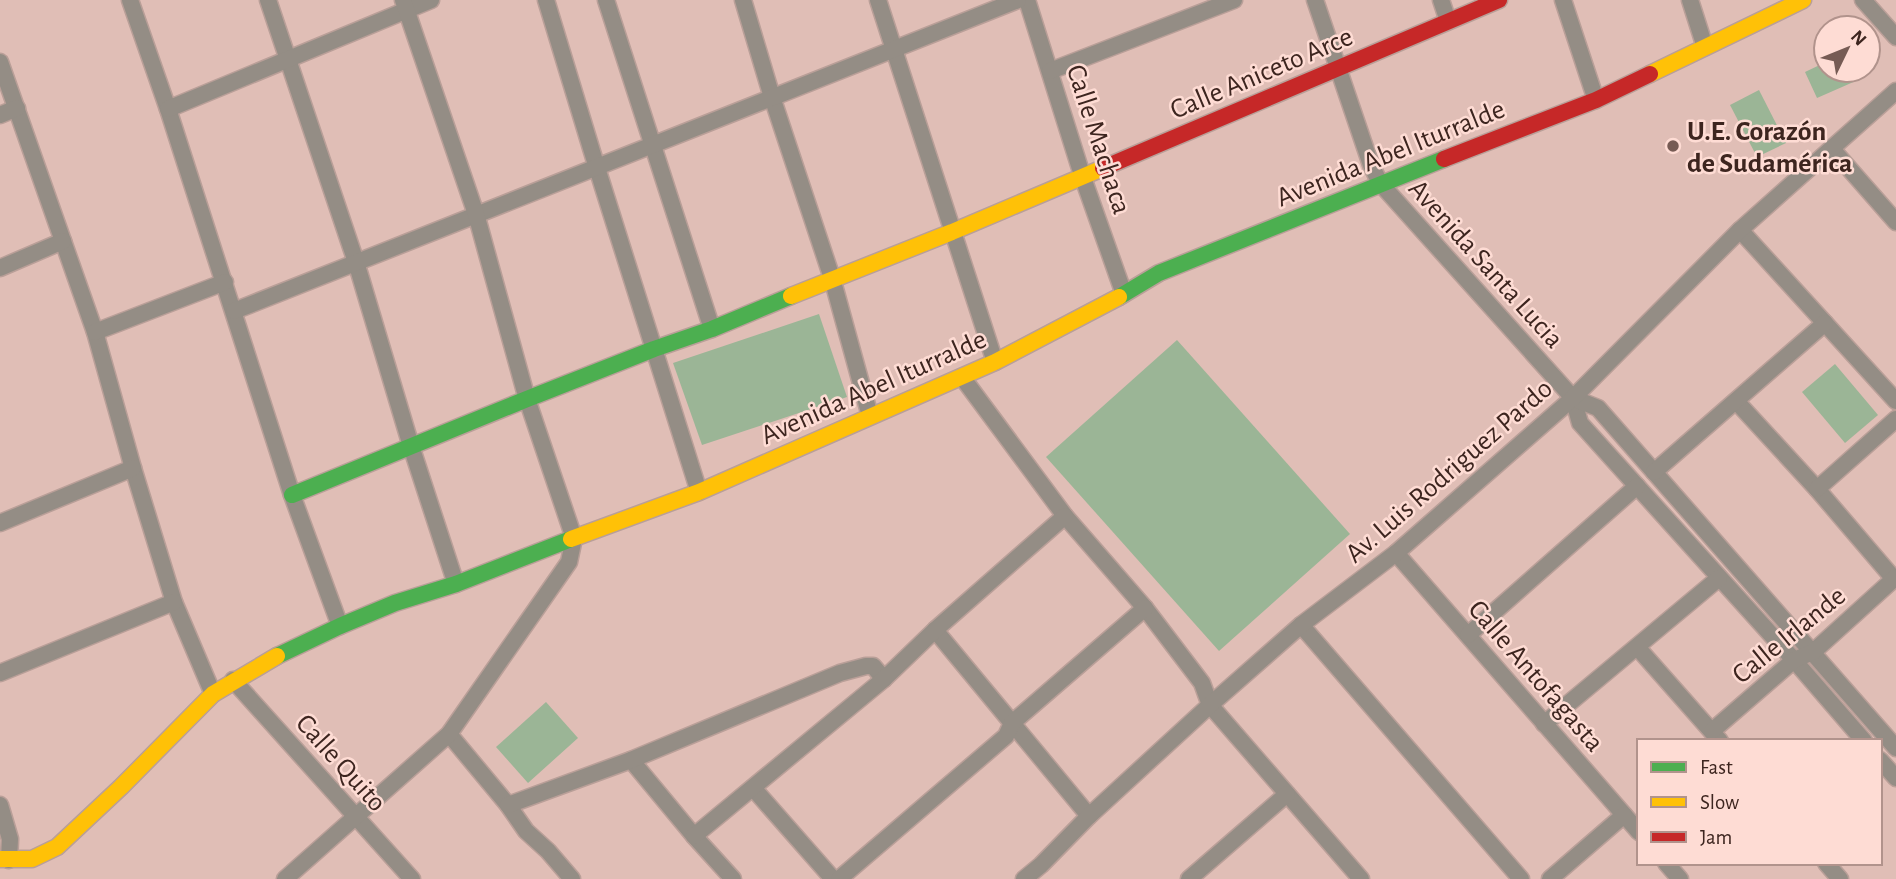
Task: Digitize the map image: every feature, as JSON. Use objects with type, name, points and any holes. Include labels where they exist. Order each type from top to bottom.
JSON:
[{"type":"street","points":[[130,0],[225,282],[292,495],[340,626]]},
{"type":"street","points":[[268,0],[356,262],[456,584]]},
{"type":"street","points":[[168,109],[288,60],[405,4],[430,0]]},
{"type":"street","points":[[546,0],[699,492]]},
{"type":"street","points":[[606,0],[712,329]]},
{"type":"street","points":[[743,0],[832,278],[870,416]]},
{"type":"street","points":[[878,0],[995,362]]},
{"type":"street","points":[[234,311],[1018,0]]},
{"type":"street","name":"Calle Machaca","points":[[1027,0],[1083,178],[1124,294]]},
{"type":"street","points":[[1049,71],[1234,0]]},
{"type":"street","name":"Avenida Santa Lucia","points":[[1315,0],[1371,165],[1380,183],[1573,398],[1580,423],[1862,739]]},
{"type":"street","points":[[1441,0],[1448,21]]},
{"type":"street","name":"Calle Aniceto Arce","points":[[292,495],[527,398],[712,329],[832,278],[953,232],[1499,0]]},
{"type":"street","points":[[1563,0],[1596,100]]},
{"type":"street","points":[[1690,0],[1705,47]]},
{"type":"street","name":"Avenida Abel Iturralde","points":[[5,860],[32,859],[57,847],[213,694],[266,661],[395,603],[456,584],[699,492],[995,362],[1159,273],[1380,183],[1596,100],[1803,0]]},
{"type":"street","points":[[1863,0],[1896,37]]},
{"type":"street","points":[[285,879],[449,734],[569,562],[574,538],[527,398],[476,214],[405,4]]},
{"type":"street","points":[[0,62],[95,332],[174,602],[213,694]]},
{"type":"street","name":"Av. Luis Rodriguez Pardo","points":[[1024,879],[1040,872],[1089,816],[1301,625],[1396,553],[1573,398],[1740,230],[1896,90]]},
{"type":"street","points":[[0,115],[17,108]]},
{"type":"street","points":[[1832,149],[1896,222]]},
{"type":"street","points":[[1740,230],[1896,401]]},
{"type":"street","points":[[0,268],[64,241]]},
{"type":"street","points":[[95,332],[225,282]]},
{"type":"street","points":[[1654,471],[1825,323]]},
{"type":"street","points":[[961,377],[1065,516],[1145,608],[1202,683],[1210,705],[1361,879]]},
{"type":"street","name":"Avenida Santa Lucia","points":[[1573,398],[1598,408],[1894,741]]},
{"type":"street","points":[[1736,401],[1895,578]]},
{"type":"street","points":[[1817,489],[1896,419]]},
{"type":"street","points":[[0,523],[133,468]]},
{"type":"street","points":[[1468,635],[1637,485]]},
{"type":"street","points":[[694,836],[884,679],[1065,516]]},
{"type":"street","name":"Calle Antofagasta","points":[[1396,553],[1637,830]]},
{"type":"street","points":[[1544,724],[1719,578]]},
{"type":"street","name":"Calle Irlande","points":[[1716,736],[1794,660],[1813,652],[1895,578]]},
{"type":"street","points":[[0,673],[174,602]]},
{"type":"street","points":[[839,879],[1006,736],[1012,723],[1145,608]]},
{"type":"street","points":[[1301,625],[1521,879]]},
{"type":"street","points":[[935,631],[1089,816]]},
{"type":"street","points":[[1637,647],[1716,736]]},
{"type":"street","points":[[508,805],[631,760],[841,673],[873,666],[884,679]]},
{"type":"street","name":"Calle Quito","points":[[233,680],[412,879]]},
{"type":"street","points":[[449,734],[526,831],[572,879]]},
{"type":"street","points":[[631,760],[733,879]]},
{"type":"street","points":[[1882,762],[1896,778]]},
{"type":"street","points":[[753,788],[833,879]]},
{"type":"street","points":[[1189,879],[1287,794]]},
{"type":"street","points":[[0,805],[10,839],[5,860]]},
{"type":"street","points":[[1550,879],[1624,815]]},
{"type":"street","points":[[1668,865],[1680,879]]},
{"type":"street","points":[[1828,865],[1840,879]]},
{"type":"green space","points":[[1812,69],[1812,84],[1849,84],[1817,98],[1805,72]]},
{"type":"green space","points":[[1759,90],[1786,143],[1757,157],[1730,105]]},
{"type":"green space","points":[[819,314],[847,397],[702,445],[673,363]]},
{"type":"green space","points":[[1177,340],[1350,534],[1219,651],[1046,457]]},
{"type":"green space","points":[[1835,364],[1878,415],[1845,443],[1802,392]]},
{"type":"green space","points":[[546,702],[578,738],[528,783],[496,747]]},
{"type":"traffic: fast","points":[[1119,297],[1159,273],[1444,159]]},
{"type":"traffic: fast","points":[[292,495],[527,399],[791,296]]},
{"type":"traffic: fast","points":[[277,656],[395,603],[456,584],[571,539]]},
{"type":"traffic: slow","points":[[1650,74],[1803,0]]},
{"type":"traffic: slow","points":[[791,296],[1103,168]]},
{"type":"traffic: slow","points":[[571,539],[699,492],[995,362],[1119,297]]},
{"type":"traffic: slow","points":[[0,859],[32,859],[57,847],[213,694],[277,656]]},
{"type":"traffic: jam","points":[[1103,168],[1499,0]]},
{"type":"traffic: jam","points":[[1444,159],[1596,100],[1650,74]]},
{"type":"place","name":"U.E. Corazón de Sudamérica","points":[[1673,146]]}]
